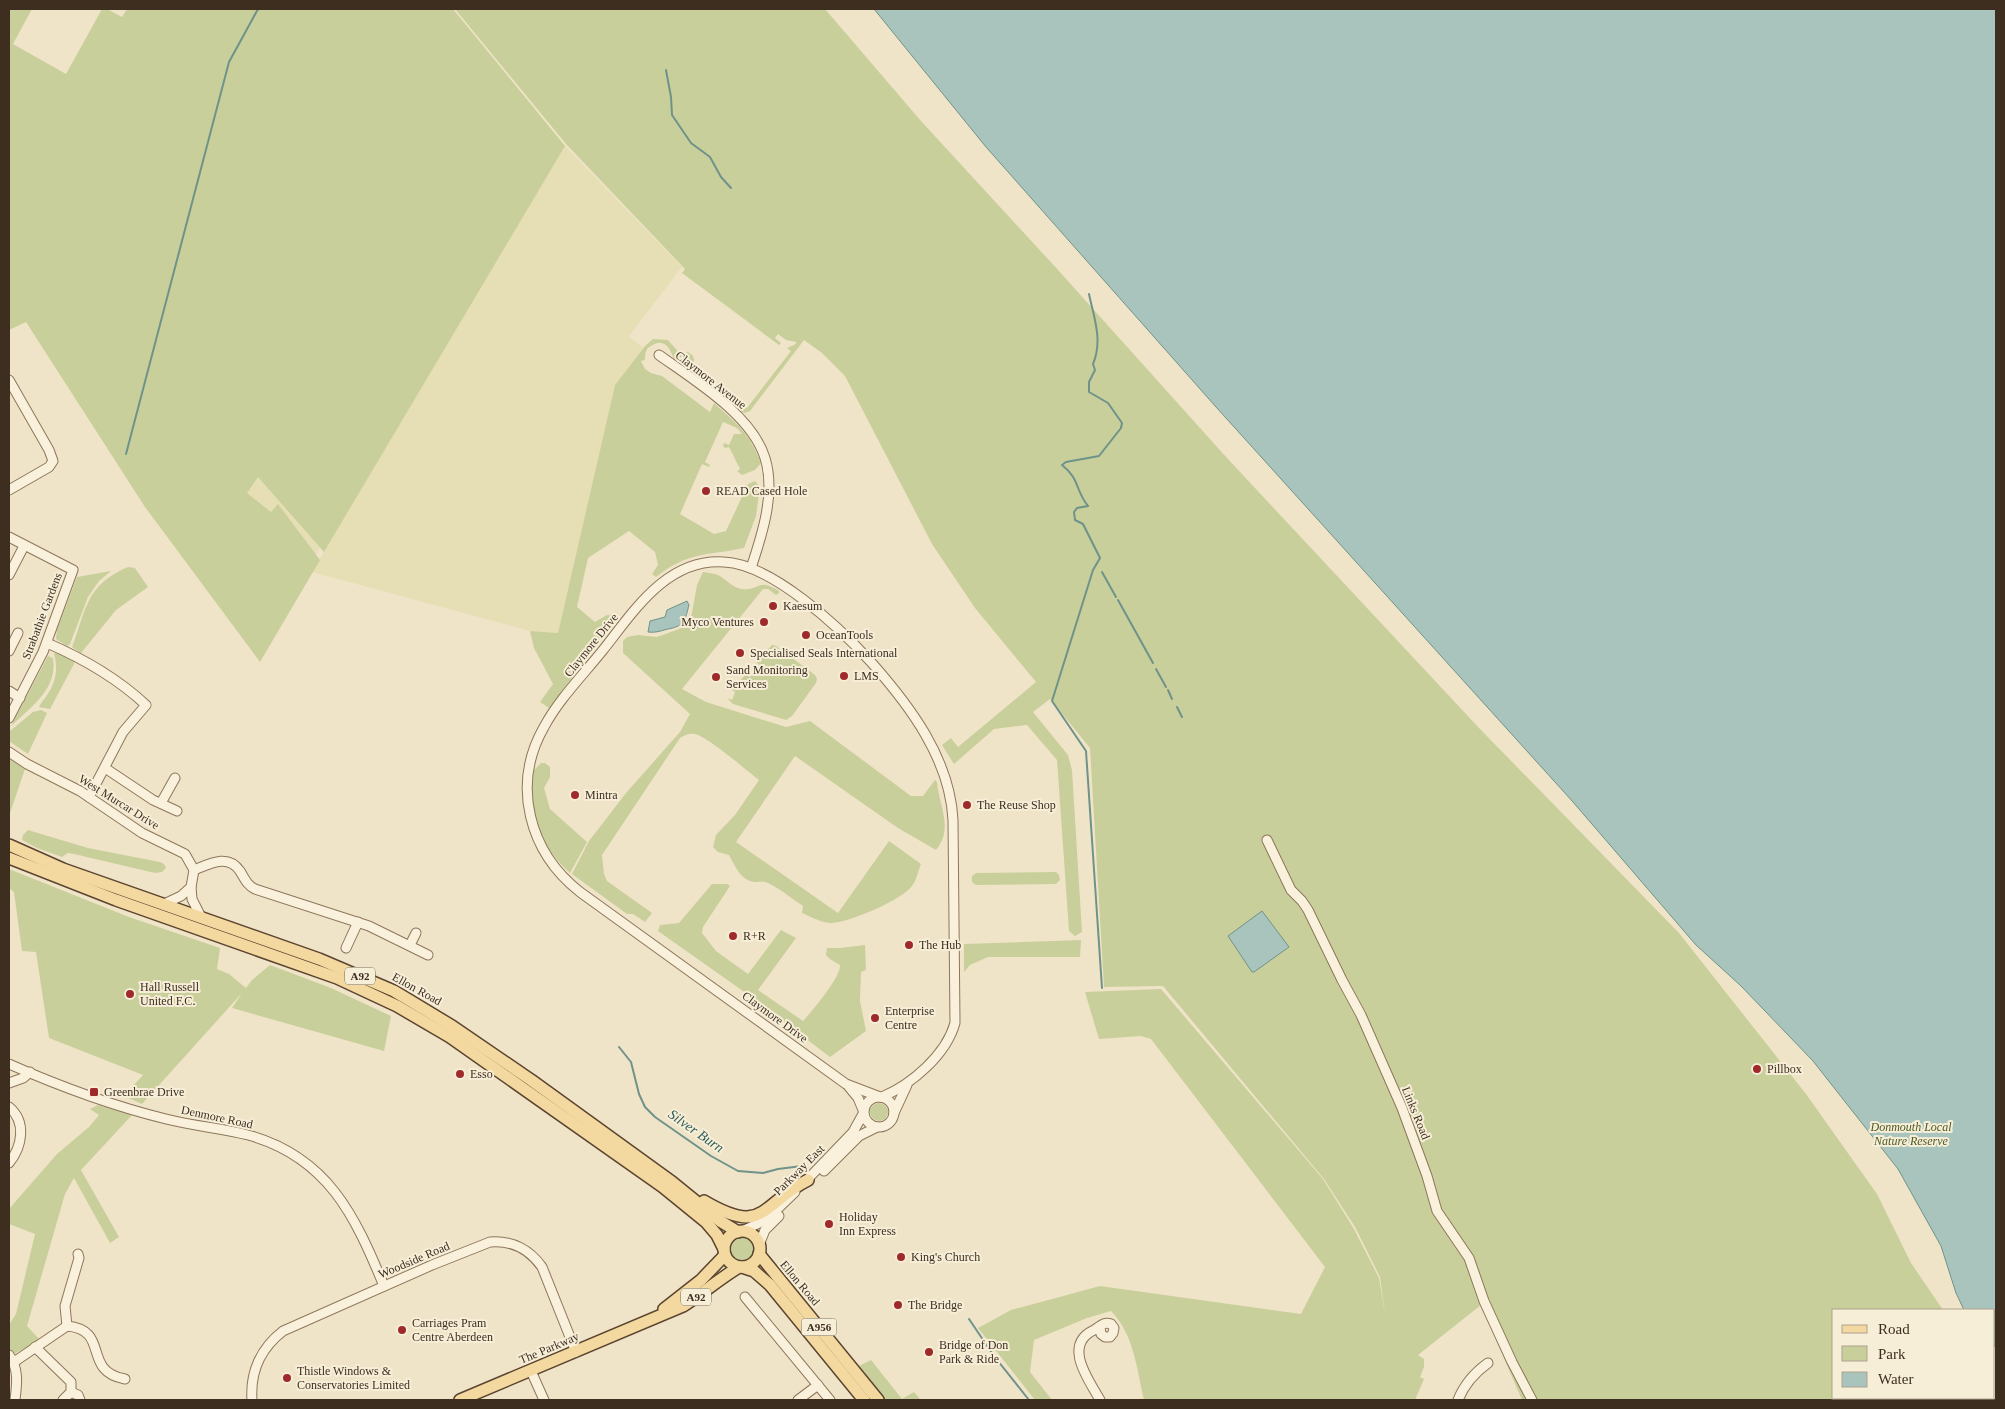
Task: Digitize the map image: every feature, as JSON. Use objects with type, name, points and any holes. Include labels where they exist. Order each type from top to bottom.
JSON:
[{"type":"main road","name":"Ellon Road","points":[[9,845],[63,869],[319,958],[372,981],[417,1004],[531,1080],[672,1182],[720,1221],[740,1232]]},
{"type":"main road","name":"Ellon Road","points":[[9,858],[116,900],[337,978],[398,1006],[450,1037],[663,1187],[706,1222],[717,1236],[724,1252]]},
{"type":"main road","points":[[672,1182],[726,1213],[745,1217],[755,1216],[766,1211],[793,1189],[808,1180]]},
{"type":"main road","name":"A92","points":[[740,1232],[753,1236],[759,1249],[754,1262],[740,1267],[730,1263],[724,1252],[728,1238],[740,1232]]},
{"type":"main road","name":"Ellon Road","points":[[759,1249],[878,1400]]},
{"type":"main road","name":"The Parkway","points":[[649,1320],[701,1280],[724,1252]]},
{"type":"main road","name":"Ellon Road","points":[[740,1267],[754,1271],[770,1286],[864,1400]]},
{"type":"main road","name":"The Parkway","points":[[460,1400],[683,1306],[723,1276],[740,1267]]},
{"type":"street","name":"Claymore Avenue","points":[[659,355],[702,386],[735,414],[756,438],[762,448],[767,471],[768,494],[760,539],[751,568]]},
{"type":"street","points":[[9,380],[53,459],[51,466],[9,490]]},
{"type":"street","name":"Strabathie Gardens","points":[[9,537],[73,570],[47,643],[9,718]]},
{"type":"street","points":[[9,576],[24,546]]},
{"type":"street","name":"Claymore Drive","points":[[863,1112],[858,1098],[846,1084],[572,886],[545,854],[533,830],[529,814],[528,771],[540,734],[553,713],[636,609],[664,582],[685,568],[702,563],[732,562],[751,568],[788,590],[823,616],[885,678],[924,733],[942,765],[952,802],[955,1023],[950,1038],[943,1049],[907,1085]]},
{"type":"street","name":"Strabathie Gardens","points":[[10,646],[18,633]]},
{"type":"street","points":[[47,643],[116,681],[146,705],[123,732],[89,796]]},
{"type":"street","points":[[9,691],[20,698]]},
{"type":"street","name":"West Murcar Drive","points":[[9,752],[27,764],[89,796],[142,833],[183,852],[190,860],[194,870]]},
{"type":"street","points":[[105,768],[177,811]]},
{"type":"street","points":[[161,803],[176,778]]},
{"type":"street","name":"Links Road","points":[[1267,840],[1291,890],[1308,910],[1361,1015],[1402,1108],[1427,1176],[1437,1212],[1469,1258],[1484,1301],[1532,1400]]},
{"type":"street","points":[[201,917],[192,899],[191,887],[194,870],[218,861],[230,862],[238,868],[246,882],[255,889],[358,922],[428,955]]},
{"type":"street","points":[[164,904],[181,896],[191,887]]},
{"type":"street","points":[[346,948],[358,922]]},
{"type":"street","points":[[410,945],[416,933]]},
{"type":"street","points":[[9,1081],[14,1075],[13,1065]]},
{"type":"street","name":"Denmore Road","points":[[13,1065],[126,1108],[177,1122],[248,1136],[272,1144],[298,1158],[325,1180],[344,1203],[361,1233],[384,1286]]},
{"type":"street","points":[[9,1081],[23,1078],[30,1072]]},
{"type":"street","name":"Claymore Drive","points":[[846,1084],[881,1097]]},
{"type":"street","points":[[907,1085],[892,1119],[887,1124],[877,1127],[869,1124],[863,1112],[869,1100],[881,1097],[907,1085]]},
{"type":"street","points":[[881,1097],[891,1103],[894,1113]]},
{"type":"street","points":[[9,1107],[20,1122],[21,1140],[9,1163]]},
{"type":"street","name":"Parkway East","points":[[740,1232],[769,1217],[808,1180],[856,1129],[863,1112]]},
{"type":"street","name":"Parkway East","points":[[759,1249],[762,1234],[768,1226],[859,1136],[877,1127]]},
{"type":"street","name":"Woodside Road","points":[[252,1400],[252,1379],[256,1365],[263,1352],[277,1336],[295,1325],[384,1286],[483,1244],[498,1241],[514,1244],[533,1256],[542,1267],[576,1352]]},
{"type":"street","points":[[67,1326],[65,1306],[79,1258],[78,1254]]},
{"type":"street","points":[[745,1297],[830,1400]]},
{"type":"street","points":[[15,1400],[16,1369],[11,1358],[36,1347],[67,1326],[77,1328],[88,1334],[92,1339],[99,1363],[115,1377],[125,1379]]},
{"type":"street","points":[[1100,1327],[1085,1336],[1078,1351],[1080,1364],[1100,1400]]},
{"type":"street","points":[[36,1347],[71,1382],[71,1392],[62,1400]]},
{"type":"street","points":[[1458,1400],[1463,1387],[1488,1363]]},
{"type":"street","points":[[531,1371],[544,1400]]},
{"type":"street","points":[[798,1400],[818,1385]]},
{"type":"street","points":[[71,1392],[78,1395],[80,1400]]},
{"type":"shaded area","points":[[453,9],[565,146],[682,267],[629,336],[643,348],[615,385],[558,633],[530,631],[312,572],[524,213],[255,654],[133,469]]},
{"type":"green space","points":[[9,9],[32,9],[13,44],[66,74],[102,9],[107,9],[122,17],[127,9],[453,9],[565,146],[324,552],[258,477],[247,493],[271,512],[278,504],[320,560],[260,662],[145,507],[26,322],[9,330]]},
{"type":"green space","points":[[455,9],[825,9],[921,121],[1227,458],[1480,729],[1679,933],[1806,1094],[1877,1194],[1911,1263],[1942,1309],[1832,1309],[1832,1399],[1979,1400],[1522,1400],[1481,1305],[1418,1355],[1424,1359],[1424,1367],[1420,1377],[1424,1379],[1415,1400],[1144,1400],[1130,1341],[1119,1320],[1111,1311],[1087,1318],[1034,1340],[1030,1372],[1052,1400],[1035,1400],[978,1328],[1011,1310],[1100,1286],[1301,1314],[1325,1267],[1151,1039],[1141,1036],[1099,1039],[1085,992],[1161,989],[1323,1179],[1354,1229],[1379,1278],[1385,1314],[1380,1277],[1355,1227],[1324,1179],[1163,986],[1104,987],[1090,748],[1050,699],[1033,712],[1068,755],[1072,770],[1082,932],[1075,936],[1069,931],[1057,760],[1027,725],[994,729],[954,764],[942,745],[951,738],[958,747],[1036,682],[975,608],[932,544],[845,376],[822,353],[804,340],[750,411],[744,413],[731,403],[734,399],[747,408],[791,351],[787,348],[796,344],[796,342],[786,340],[778,334],[775,338],[781,343],[779,345],[682,273],[685,269],[566,144]]},
{"type":"green space","points":[[653,339],[668,340],[681,355],[688,352],[693,356],[694,360],[691,368],[687,369],[675,360],[666,345],[660,343],[651,346],[645,354],[645,360],[641,361],[645,369],[662,376],[710,412],[714,403],[747,436],[757,452],[761,463],[755,470],[742,475],[737,471],[740,469],[729,447],[725,448],[723,446],[724,443],[729,445],[734,434],[742,434],[737,428],[723,422],[705,462],[710,465],[709,467],[702,464],[680,514],[714,534],[726,531],[748,484],[755,481],[760,487],[756,516],[744,548],[689,559],[678,563],[656,577],[652,574],[658,565],[655,552],[629,531],[588,558],[577,607],[595,622],[607,615],[619,616],[549,708],[540,702],[553,684],[534,648],[530,631],[558,633],[615,385],[645,346]]},
{"type":"green space","points":[[128,567],[135,568],[148,587],[116,610],[81,653],[72,647],[85,610],[95,590],[114,574]]},
{"type":"green space","points":[[111,571],[99,581],[88,597],[70,644],[67,646],[56,639],[57,630],[77,577]]},
{"type":"green space","points":[[703,572],[718,575],[742,589],[766,585],[779,591],[779,593],[776,595],[768,589],[763,589],[682,689],[706,702],[786,727],[810,721],[911,796],[923,796],[935,780],[937,782],[945,825],[941,842],[936,850],[898,828],[795,756],[736,842],[838,913],[889,841],[921,864],[914,884],[898,898],[863,915],[840,922],[828,923],[802,913],[803,906],[770,884],[750,881],[742,876],[729,855],[718,852],[713,847],[716,835],[735,815],[759,780],[718,747],[695,734],[687,734],[680,738],[602,855],[604,874],[607,881],[652,913],[645,922],[633,914],[627,914],[572,874],[589,841],[626,793],[680,732],[690,714],[623,653],[623,641],[627,637],[638,635],[657,637],[679,629],[691,618],[697,585]]},
{"type":"green space","points":[[772,645],[815,675],[817,679],[792,716],[786,720],[733,704],[727,698],[732,700],[735,692],[732,690],[746,674],[750,677],[760,666],[756,662]]},
{"type":"green space","points":[[56,652],[74,660],[74,664],[50,709],[39,707],[54,683],[56,666],[54,654]]},
{"type":"green space","points":[[48,656],[53,658],[53,669],[47,688],[34,704],[11,726]]},
{"type":"green space","points":[[41,710],[47,713],[28,754],[9,741],[9,732],[33,712]]},
{"type":"green space","points":[[9,758],[25,769],[9,816]]},
{"type":"green space","points":[[541,763],[545,763],[550,767],[550,777],[544,788],[550,809],[587,842],[570,873],[550,851],[538,828],[533,803],[532,772]]},
{"type":"green space","points":[[28,830],[88,848],[160,862],[166,868],[162,872],[155,873],[74,854],[68,853],[62,857],[22,840],[23,835]]},
{"type":"green space","points":[[9,869],[129,917],[220,948],[217,969],[229,974],[246,988],[252,980],[270,965],[331,988],[391,1016],[384,1051],[232,1008],[242,993],[142,1104],[124,1096],[143,1075],[49,1038],[36,952],[22,951],[14,892],[9,888]]},
{"type":"green space","points":[[1056,872],[1060,880],[1056,884],[976,885],[972,882],[972,876],[976,873]]},
{"type":"green space","points":[[712,884],[727,884],[730,886],[703,927],[702,933],[716,951],[748,974],[781,930],[796,938],[758,990],[803,1021],[825,994],[839,970],[840,965],[826,955],[827,948],[865,945],[866,970],[861,972],[860,1001],[866,1031],[830,1057],[750,996],[658,931],[660,925],[679,923]]},
{"type":"green space","points":[[1081,940],[1080,957],[988,957],[970,965],[964,972],[964,944]]},
{"type":"green space","points":[[879,1103],[885,1106],[888,1112],[885,1118],[879,1121],[873,1118],[870,1112],[873,1106]]},
{"type":"green space","points":[[98,1105],[132,1115],[81,1170],[119,1237],[110,1243],[74,1178],[65,1194],[27,1326],[40,1340],[14,1354],[9,1349],[9,1325],[16,1314],[35,1234],[9,1224],[9,1209],[57,1154],[89,1127],[99,1115],[90,1109]]},
{"type":"green space","points":[[742,1237],[751,1241],[755,1250],[751,1259],[742,1263],[733,1259],[729,1250],[733,1241]]},
{"type":"green space","points":[[871,1360],[902,1399],[914,1392],[921,1400],[885,1400],[857,1367]]},
{"type":"water","points":[[874,9],[1996,9],[1996,1348],[1995,1309],[1964,1309],[1956,1293],[1941,1246],[1898,1169],[1813,1061],[1741,986],[1696,945],[1573,802],[1216,407],[986,147]]},
{"type":"water","points":[[687,601],[689,605],[681,624],[674,628],[648,632],[650,621],[665,617],[667,610]]},
{"type":"water","points":[[1262,911],[1289,947],[1252,972],[1228,936]]},
{"type":"waterway","points":[[126,454],[229,62],[258,9]]},
{"type":"waterway","points":[[666,70],[672,115],[691,143],[710,157],[721,177],[731,188]]},
{"type":"waterway","points":[[1089,294],[1097,338],[1096,355],[1093,364],[1095,370],[1089,382],[1089,392],[1108,403],[1122,423],[1121,428],[1099,456],[1066,462],[1062,465],[1072,475],[1088,506],[1077,508],[1074,512],[1075,520],[1083,524],[1100,558],[1093,570],[1052,701],[1086,751],[1102,988]]},
{"type":"waterway","points":[[1102,572],[1116,597]]},
{"type":"waterway","points":[[1118,600],[1153,663]]},
{"type":"waterway","points":[[1156,669],[1166,687]]},
{"type":"waterway","points":[[1168,690],[1172,699]]},
{"type":"waterway","points":[[1177,707],[1182,717]]},
{"type":"waterway","name":"Silver Burn","points":[[619,1047],[631,1062],[639,1094],[645,1107],[655,1117],[711,1156],[738,1171],[763,1173],[802,1166]]},
{"type":"waterway","points":[[969,1319],[994,1356],[1029,1400]]},
{"type":"place","name":"READ Cased Hole","points":[[706,491]]},
{"type":"place","name":"Kaesum","points":[[773,606]]},
{"type":"place","name":"Myco Ventures","points":[[764,622]]},
{"type":"place","name":"OceanTools","points":[[806,635]]},
{"type":"place","name":"Specialised Seals International","points":[[740,653]]},
{"type":"place","name":"LMS","points":[[844,676]]},
{"type":"place","name":"Sand Monitoring Services","points":[[716,677]]},
{"type":"place","name":"Mintra","points":[[575,795]]},
{"type":"place","name":"The Reuse Shop","points":[[967,805]]},
{"type":"place","name":"R+R","points":[[733,936]]},
{"type":"place","name":"The Hub","points":[[909,945]]},
{"type":"place","name":"Hall Russell United F.C.","points":[[130,994]]},
{"type":"place","name":"Enterprise Centre","points":[[875,1018]]},
{"type":"place","name":"Pillbox","points":[[1757,1069]]},
{"type":"place","name":"Esso","points":[[460,1074]]},
{"type":"place","name":"Greenbrae Drive","points":[[94,1092]]},
{"type":"place","name":"Holiday Inn Express","points":[[829,1224]]},
{"type":"place","name":"King's Church","points":[[901,1257]]},
{"type":"place","name":"The Bridge","points":[[898,1305]]},
{"type":"place","name":"Carriages Pram Centre Aberdeen","points":[[402,1330]]},
{"type":"place","name":"Bridge of Don Park & Ride","points":[[929,1352]]},
{"type":"place","name":"Thistle Windows & Conservatories Limited","points":[[287,1378]]},
{"type":"park label","name":"Donmouth Local Nature Reserve","points":[[1911,1134]]}]
